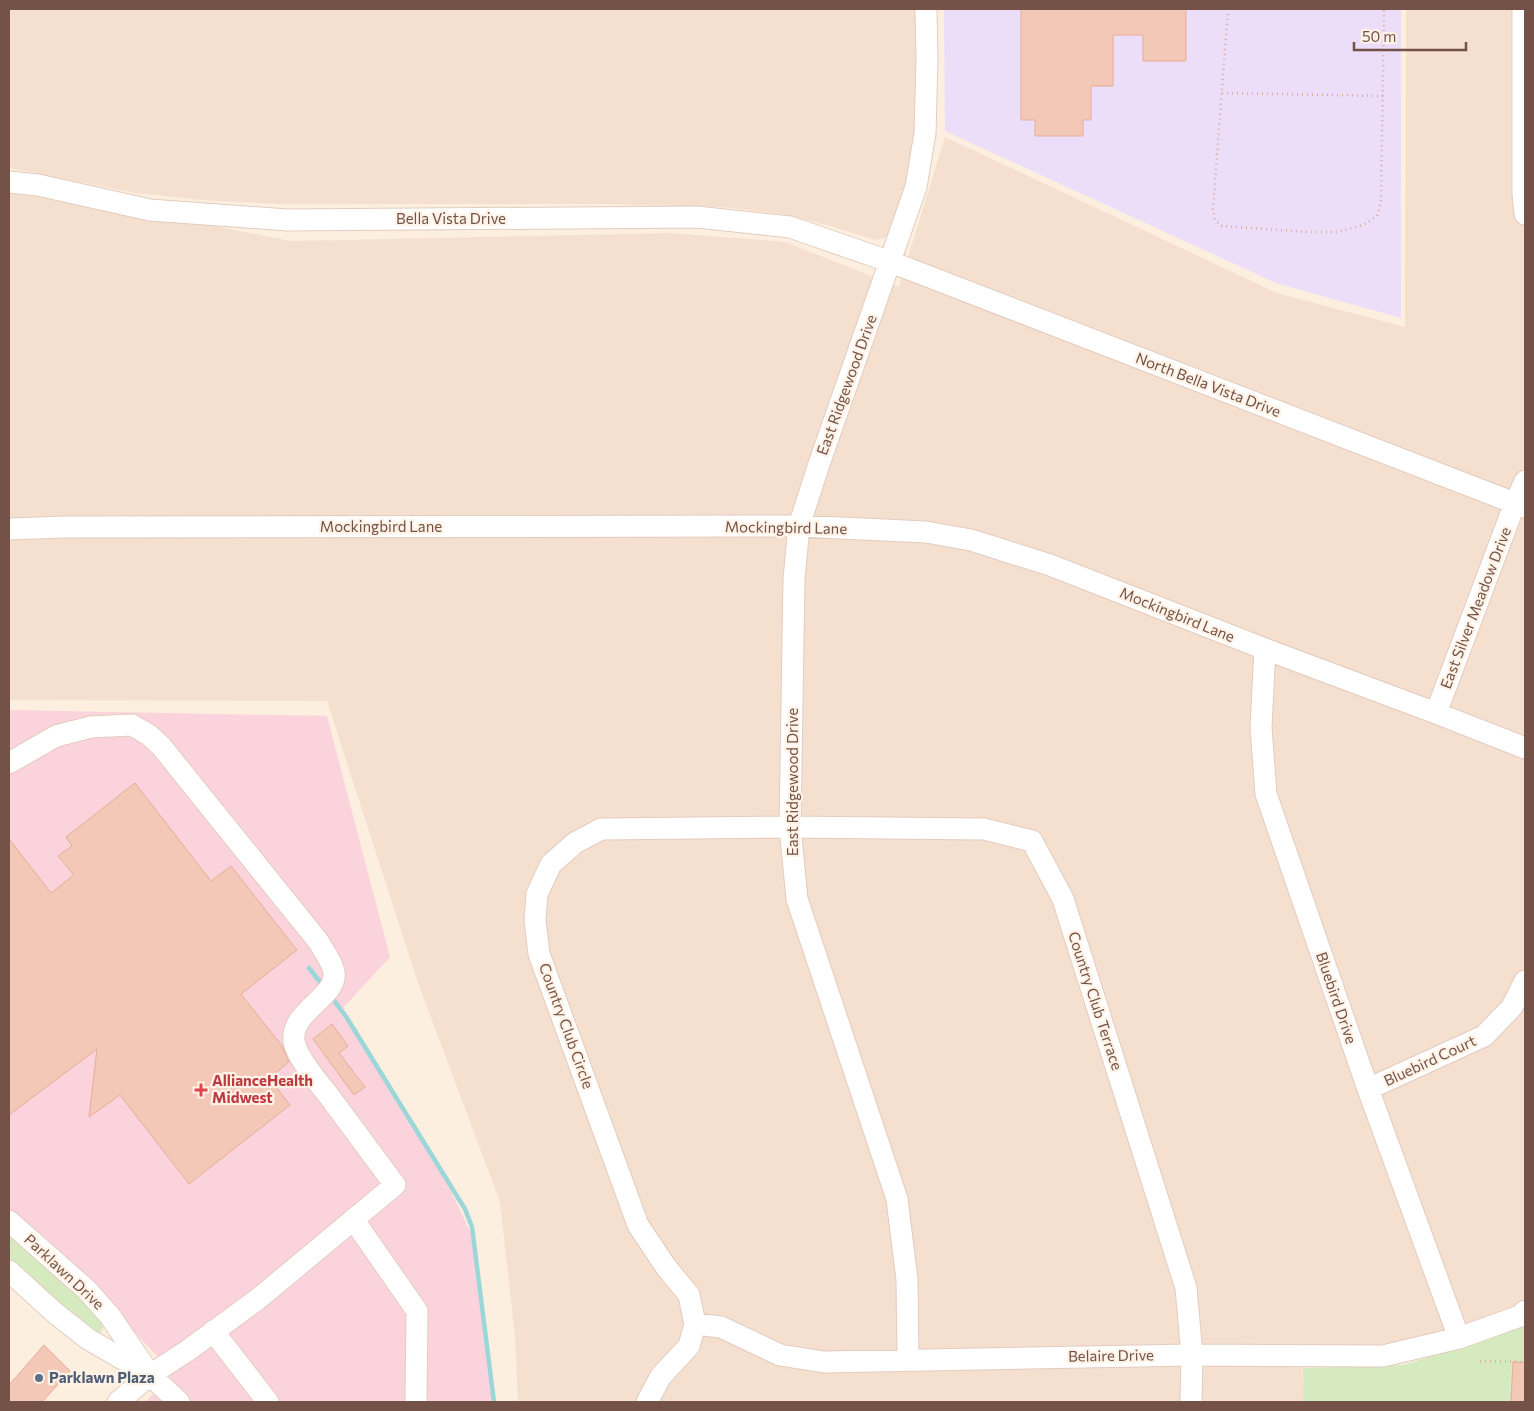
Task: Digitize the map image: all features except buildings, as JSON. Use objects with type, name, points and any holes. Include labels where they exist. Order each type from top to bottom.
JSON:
[{"type":"street","name":"East Ridgewood Drive","points":[[908,1360],[907,1280],[897,1198],[797,899],[790,827],[794,579],[799,526],[916,187],[926,132],[926,9]]},
{"type":"street","points":[[1523,9],[1525,143],[1523,194],[1525,214]]},
{"type":"street","name":"Bella Vista Drive","points":[[9,182],[38,185],[150,210],[287,220],[697,217],[790,227],[891,262]]},
{"type":"street","name":"North Bella Vista Drive","points":[[891,262],[1520,505]]},
{"type":"street","name":"East Silver Meadow Drive","points":[[1436,713],[1520,505],[1525,481]]},
{"type":"street","name":"Mockingbird Lane","points":[[9,529],[65,527],[799,526],[926,532],[971,540],[1050,565],[1525,748]]},
{"type":"street","name":"Bluebird Drive","points":[[1265,649],[1261,727],[1266,794],[1368,1090],[1459,1338]]},
{"type":"street","points":[[9,763],[56,736],[91,726],[132,725],[149,735],[164,750],[318,941],[334,969],[334,979],[330,988],[300,1018],[294,1030],[294,1043],[306,1065],[395,1185],[258,1299],[187,1352],[150,1375],[118,1402]]},
{"type":"street","name":"Country Club Circle","points":[[647,1402],[661,1376],[689,1346],[695,1324],[689,1295],[666,1267],[638,1225],[539,954],[535,920],[537,894],[551,864],[575,843],[601,829],[790,827]]},
{"type":"street","name":"Country Club Terrace","points":[[790,827],[984,829],[1032,841],[1063,899],[1186,1288],[1192,1355],[1191,1402]]},
{"type":"street","name":"Bluebird Court","points":[[1368,1090],[1484,1036],[1512,1007],[1525,981]]},
{"type":"street","points":[[353,1219],[417,1311],[416,1402]]},
{"type":"street","name":"Parklawn Drive","points":[[9,1221],[87,1290],[110,1316],[150,1375]]},
{"type":"street","name":"Parklawn Drive","points":[[9,1271],[88,1339],[150,1375],[179,1402]]},
{"type":"street","name":"Belaire Drive","points":[[695,1324],[721,1327],[780,1355],[824,1362],[1192,1355],[1383,1356],[1459,1338],[1520,1316],[1525,1311]]},
{"type":"street","points":[[213,1331],[268,1402]]},
{"type":"path","points":[[1228,9],[1214,209],[1216,220],[1222,226],[1308,232],[1337,232],[1363,225],[1377,216],[1381,201],[1384,9]]},
{"type":"path","points":[[1222,93],[1383,96]]},
{"type":"path","points":[[1480,1361],[1525,1362]]},
{"type":"shaded area","points":[[9,9],[917,9],[916,130],[902,199],[890,233],[887,237],[875,240],[782,214],[721,207],[599,204],[280,204],[201,200],[135,193],[9,168]]},
{"type":"shaded area","points":[[944,9],[1401,9],[1401,318],[1276,283],[945,131]]},
{"type":"shaded area","points":[[1406,9],[1525,9],[1525,1321],[1506,1309],[1438,1335],[1383,1347],[1302,1347],[1303,1402],[518,1402],[515,1336],[500,1202],[418,983],[327,701],[9,700],[9,188],[291,241],[670,233],[785,242],[899,287],[945,137],[1277,293],[1405,327]]},
{"type":"shaded area","name":"AllianceHealth Midwest","points":[[9,710],[327,716],[390,957],[343,1008],[442,1171],[472,1236],[493,1402],[145,1402],[173,1373],[45,1237],[9,1210]]},
{"type":"green space","points":[[9,1232],[103,1321],[101,1332],[97,1333],[46,1294],[9,1259]]},
{"type":"green space","points":[[1525,1321],[1525,1402],[1303,1402],[1303,1368],[1403,1365],[1491,1338]]},
{"type":"waterway","points":[[309,968],[324,987]]},
{"type":"waterway","points":[[330,995],[347,1018],[465,1209],[472,1227],[494,1402]]},
{"type":"place","name":"AllianceHealth Midwest","points":[[201,1090]]},
{"type":"place","name":"Parklawn Plaza","points":[[39,1378]]}]
